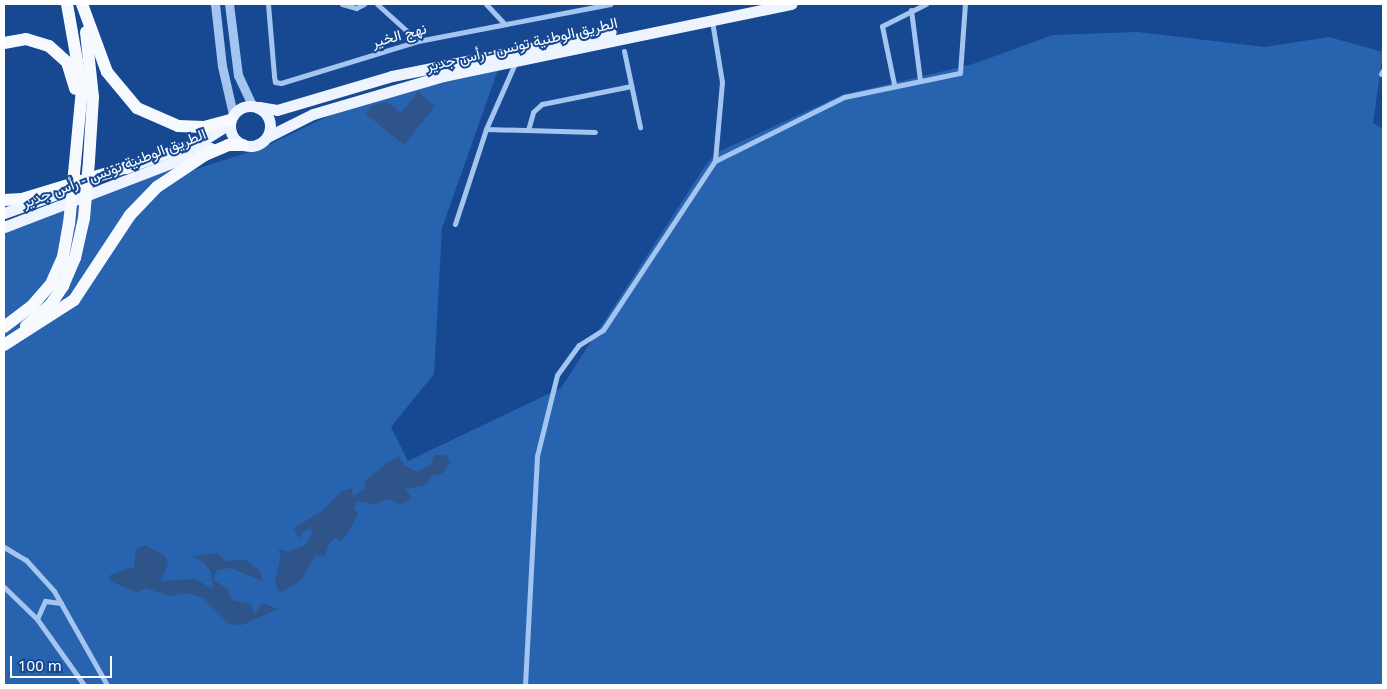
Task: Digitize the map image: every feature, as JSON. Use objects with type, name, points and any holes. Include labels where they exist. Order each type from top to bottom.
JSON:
[{"type":"highway","points":[[4,327],[31,306],[51,284],[63,257],[69,224],[78,139],[80,70],[67,4]]},
{"type":"highway","points":[[80,4],[107,72],[137,108],[178,126],[204,127],[231,119]]},
{"type":"highway","points":[[4,344],[35,319],[58,296],[75,258],[84,218],[89,161],[92,71],[80,4]]},
{"type":"highway","points":[[4,44],[16,39],[41,42],[67,62],[74,83],[78,139]]},
{"type":"highway","points":[[4,344],[74,300],[130,216],[157,187],[205,155],[228,145],[240,143]]},
{"type":"highway","points":[[4,200],[22,199],[134,165]]},
{"type":"highway","points":[[4,320],[32,298],[46,281],[69,224]]},
{"type":"main road","name":"الطريق الوطنية تونس - رأس جدير","points":[[256,106],[277,110],[443,64],[755,4]]},
{"type":"main road","name":"الطريق الوطنية تونس - رأس جدير","points":[[267,137],[313,114],[443,76],[712,18],[792,4]]},
{"type":"main road","points":[[256,106],[270,123],[267,137],[256,145],[240,143],[231,119],[256,106]]},
{"type":"main road","name":"الطريق الوطنية تونس - رأس جدير","points":[[4,213],[206,139],[231,119]]},
{"type":"main road","name":"الطريق الوطنية تونس - رأس جدير","points":[[4,227],[226,142],[240,143]]},
{"type":"street","points":[[216,4],[222,66],[231,119]]},
{"type":"street","points":[[229,4],[238,75],[256,106]]},
{"type":"street","name":"نهج الخير","points":[[268,4],[277,83],[418,41],[610,4]]},
{"type":"street","points":[[342,4],[356,8],[364,4]]},
{"type":"street","points":[[377,4],[418,41]]},
{"type":"street","points":[[486,4],[504,23]]},
{"type":"street","points":[[894,84],[882,26],[926,4]]},
{"type":"street","points":[[715,161],[844,97],[894,84],[960,74],[965,4]]},
{"type":"street","points":[[911,10],[920,80]]},
{"type":"street","points":[[525,685],[537,456],[557,375],[579,345],[603,330],[715,161],[721,127],[722,82],[712,18]]},
{"type":"street","points":[[624,51],[640,127]]},
{"type":"street","points":[[455,224],[486,129],[516,61]]},
{"type":"street","points":[[528,130],[533,112],[542,104],[632,86]]},
{"type":"street","points":[[486,129],[595,132]]},
{"type":"street","points":[[4,547],[34,568],[62,603],[107,685]]},
{"type":"street","points":[[4,587],[37,619],[84,685]]},
{"type":"street","points":[[37,619],[46,601],[62,603]]},
{"type":"shaded area","points":[[1137,32],[1265,47],[1329,37],[1383,52],[1373,123],[1383,129],[1383,685],[4,685],[4,230],[186,161],[190,171],[262,148],[339,111],[499,67],[442,228],[434,374],[391,427],[408,461],[561,388],[707,163],[718,152],[842,95],[970,65],[1053,35]]},
{"type":"shaded area","points":[[418,92],[435,106],[404,145],[366,114],[371,106],[387,102],[401,113]]},
{"type":"shaded area","points":[[434,455],[445,455],[451,461],[442,474],[432,476],[426,485],[405,489],[412,498],[400,505],[390,499],[372,504],[358,501],[353,509],[358,514],[341,541],[335,538],[328,545],[325,557],[316,555],[301,580],[280,593],[275,583],[281,555],[278,549],[289,552],[305,545],[312,535],[311,528],[303,531],[299,539],[294,528],[322,511],[342,491],[353,488],[352,497],[364,489],[366,480],[390,461],[399,457],[405,466],[418,472],[432,463]]},
{"type":"shaded area","points":[[145,545],[165,556],[168,563],[161,581],[196,579],[213,590],[211,573],[205,563],[192,556],[217,553],[226,561],[245,560],[259,570],[263,581],[230,568],[217,570],[213,580],[228,589],[232,600],[251,604],[254,615],[262,603],[278,609],[242,625],[229,624],[202,597],[186,593],[170,596],[145,588],[138,593],[112,582],[108,576],[134,567],[136,549]]}]
